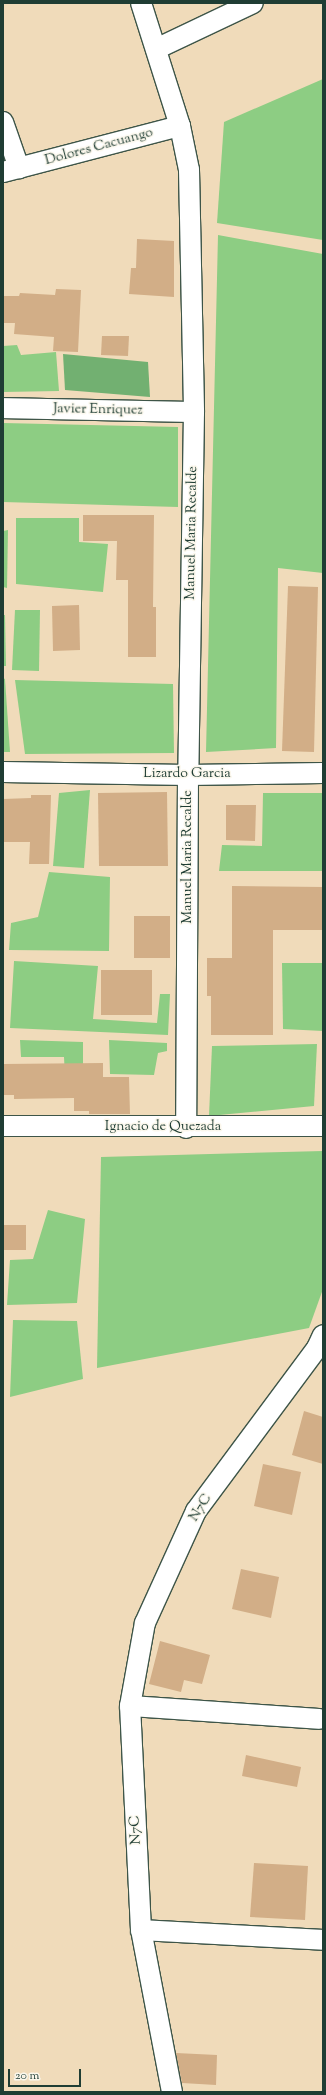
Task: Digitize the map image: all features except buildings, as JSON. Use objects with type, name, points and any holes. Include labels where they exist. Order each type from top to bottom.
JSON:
[{"type":"street","name":"Manuel Maria Recalde","points":[[141,3],[180,126],[189,170],[194,412],[188,775],[186,1128]]},
{"type":"street","points":[[156,49],[254,3]]},
{"type":"street","name":"Dolores Cacuango","points":[[3,122],[11,170],[180,126]]},
{"type":"street","name":"Javier Enriquez","points":[[3,408],[194,412]]},
{"type":"street","name":"Lizardo Garcia","points":[[3,772],[188,775],[323,773]]},
{"type":"street","name":"Ignacio de Quezada","points":[[3,1126],[186,1128],[323,1126]]},
{"type":"street","name":"N7C","points":[[172,2092],[141,1930],[130,1706],[145,1623],[196,1511],[317,1348],[323,1335]]},
{"type":"street","points":[[130,1706],[320,1719]]},
{"type":"street","points":[[141,1930],[323,1940]]},
{"type":"green space","points":[[323,79],[323,240],[217,223],[224,122]]},
{"type":"green space","points":[[218,235],[323,254],[323,573],[278,568],[276,748],[206,752]]},
{"type":"green space","points":[[17,345],[21,355],[56,352],[59,391],[3,392],[3,346]]},
{"type":"green space","points":[[63,354],[148,362],[150,397],[65,390]]},
{"type":"green space","points":[[3,423],[178,427],[178,507],[3,502]]},
{"type":"green space","points":[[16,518],[79,518],[79,542],[108,544],[103,592],[16,584]]},
{"type":"green space","points":[[8,530],[7,588],[3,587],[3,531]]},
{"type":"green space","points":[[15,610],[40,610],[39,671],[12,670]]},
{"type":"green space","points":[[3,615],[5,615],[6,666],[3,666]]},
{"type":"green space","points":[[3,678],[5,679],[10,752],[3,752]]},
{"type":"green space","points":[[15,680],[173,684],[174,753],[25,754]]},
{"type":"green space","points":[[90,790],[84,868],[53,866],[59,793]]},
{"type":"green space","points":[[263,793],[323,793],[323,871],[219,871],[222,845],[262,846]]},
{"type":"green space","points":[[49,872],[110,877],[109,951],[9,950],[11,923],[38,917]]},
{"type":"green space","points":[[14,961],[98,966],[93,1019],[157,1023],[160,994],[170,994],[168,1035],[10,1028]]},
{"type":"green space","points":[[282,963],[323,963],[323,1031],[283,1029]]},
{"type":"green space","points":[[20,1040],[83,1042],[83,1077],[65,1077],[64,1057],[21,1057]]},
{"type":"green space","points":[[109,1040],[167,1043],[167,1051],[158,1053],[154,1075],[110,1074]]},
{"type":"green space","points":[[317,1044],[314,1106],[209,1116],[212,1046]]},
{"type":"green space","points":[[323,1151],[323,1289],[309,1328],[97,1368],[101,1157]]},
{"type":"green space","points":[[48,1210],[85,1219],[77,1303],[7,1305],[10,1260],[33,1259]]},
{"type":"green space","points":[[13,1320],[77,1321],[83,1379],[10,1397]]}]
